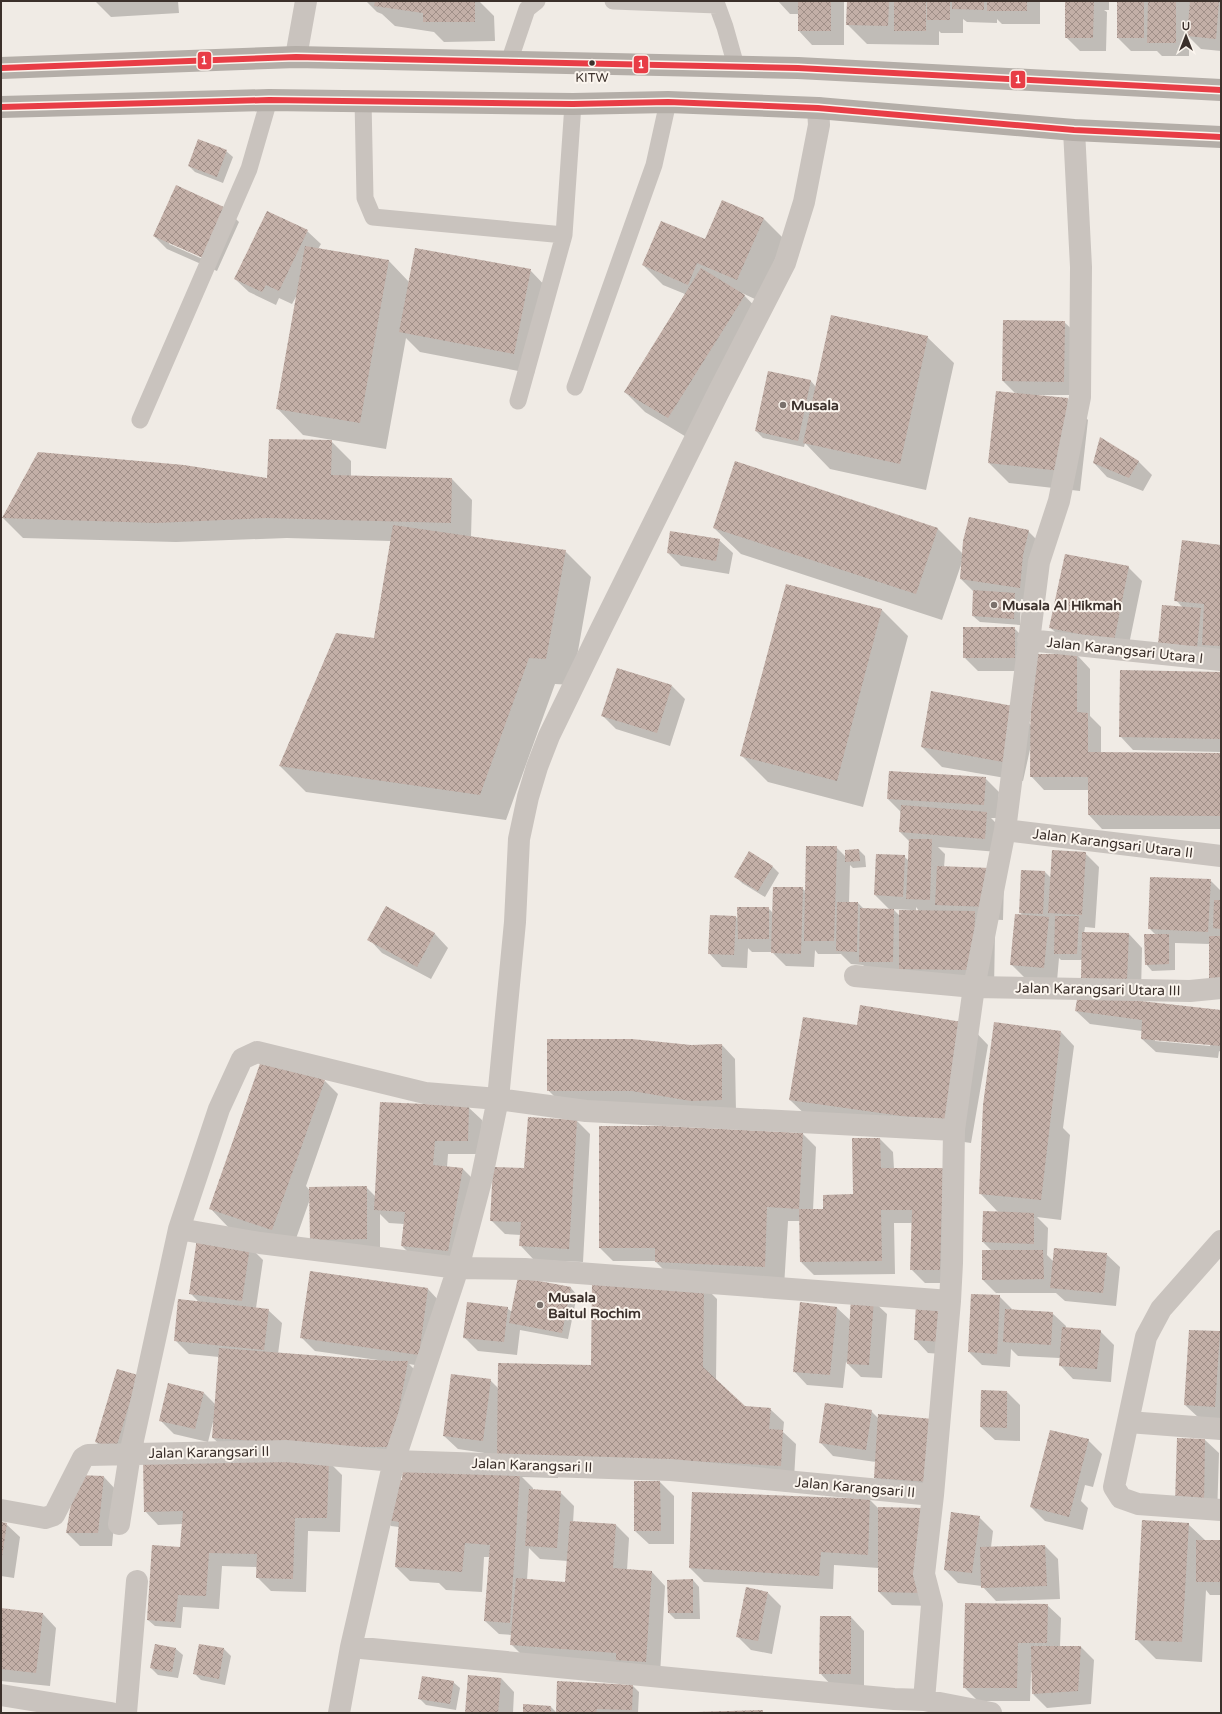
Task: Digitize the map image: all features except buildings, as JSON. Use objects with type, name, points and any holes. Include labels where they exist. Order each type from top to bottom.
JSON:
[{"type":"highway","points":[[1,68],[296,57],[736,66],[1221,90]]},
{"type":"highway","points":[[1,107],[269,100],[363,100],[573,104],[668,102],[818,108],[1074,130],[1221,137]]},
{"type":"street","points":[[296,57],[306,1]]},
{"type":"street","points":[[339,1713],[351,1647],[394,1461],[458,1268],[481,1180],[498,1099],[515,922],[519,839],[528,796],[549,736],[718,393],[785,263],[804,202],[819,124],[818,108]]},
{"type":"street","points":[[924,1700],[932,1605],[924,1574],[933,1495],[950,1301],[954,1130],[974,987],[1005,830],[1039,562],[1059,501],[1080,396],[1082,267],[1074,130]]},
{"type":"street","name":"Jalan Karangsari Utara I","points":[[1028,640],[1221,660]]},
{"type":"street","name":"Jalan Karangsari Utara II","points":[[1005,830],[1221,856]]},
{"type":"street","name":"Jalan Karangsari Utara III","points":[[855,976],[974,987],[1190,991],[1221,988]]},
{"type":"street","points":[[119,1524],[130,1454],[179,1228],[219,1109],[242,1059],[257,1052],[425,1093],[498,1099],[586,1111],[954,1130]]},
{"type":"street","points":[[179,1228],[260,1243],[458,1268],[525,1269],[950,1301]]},
{"type":"street","points":[[1221,1241],[1161,1308],[1146,1337],[1132,1395],[1128,1422],[1114,1487],[1121,1498],[1138,1504],[1221,1510]]},
{"type":"street","points":[[1128,1422],[1221,1429]]},
{"type":"street","name":"Jalan Karangsari II","points":[[1,1510],[45,1518],[54,1515],[82,1458],[88,1455],[286,1451],[394,1461],[671,1470],[933,1495]]},
{"type":"street","points":[[126,1713],[137,1580]]},
{"type":"street","points":[[351,1647],[548,1668],[647,1675],[894,1699],[924,1700],[991,1713]]},
{"type":"street","points":[[1,1695],[71,1710],[111,1713]]},
{"type":"lane","points":[[509,62],[527,9],[536,1]]},
{"type":"lane","points":[[613,1],[717,5],[736,66]]},
{"type":"lane","points":[[140,420],[249,169],[269,100]]},
{"type":"lane","points":[[363,100],[365,198],[373,217],[564,235]]},
{"type":"lane","points":[[575,387],[654,165],[668,102]]},
{"type":"lane","points":[[518,401],[564,235],[573,104]]},
{"type":"transit line","name":"1","points":[[1,68],[296,57],[798,68],[1221,90]]},
{"type":"transit line","name":"1","points":[[1,107],[269,100],[573,104],[668,102],[818,108],[1074,130],[1221,137]]},
{"type":"place","name":"KITW","points":[[592,63]]},
{"type":"place","name":"Musala","points":[[783,405]]},
{"type":"place","name":"Musala Al Hikmah","points":[[994,605]]},
{"type":"place","name":"Musala Baitul Rochim","points":[[540,1305]]}]
